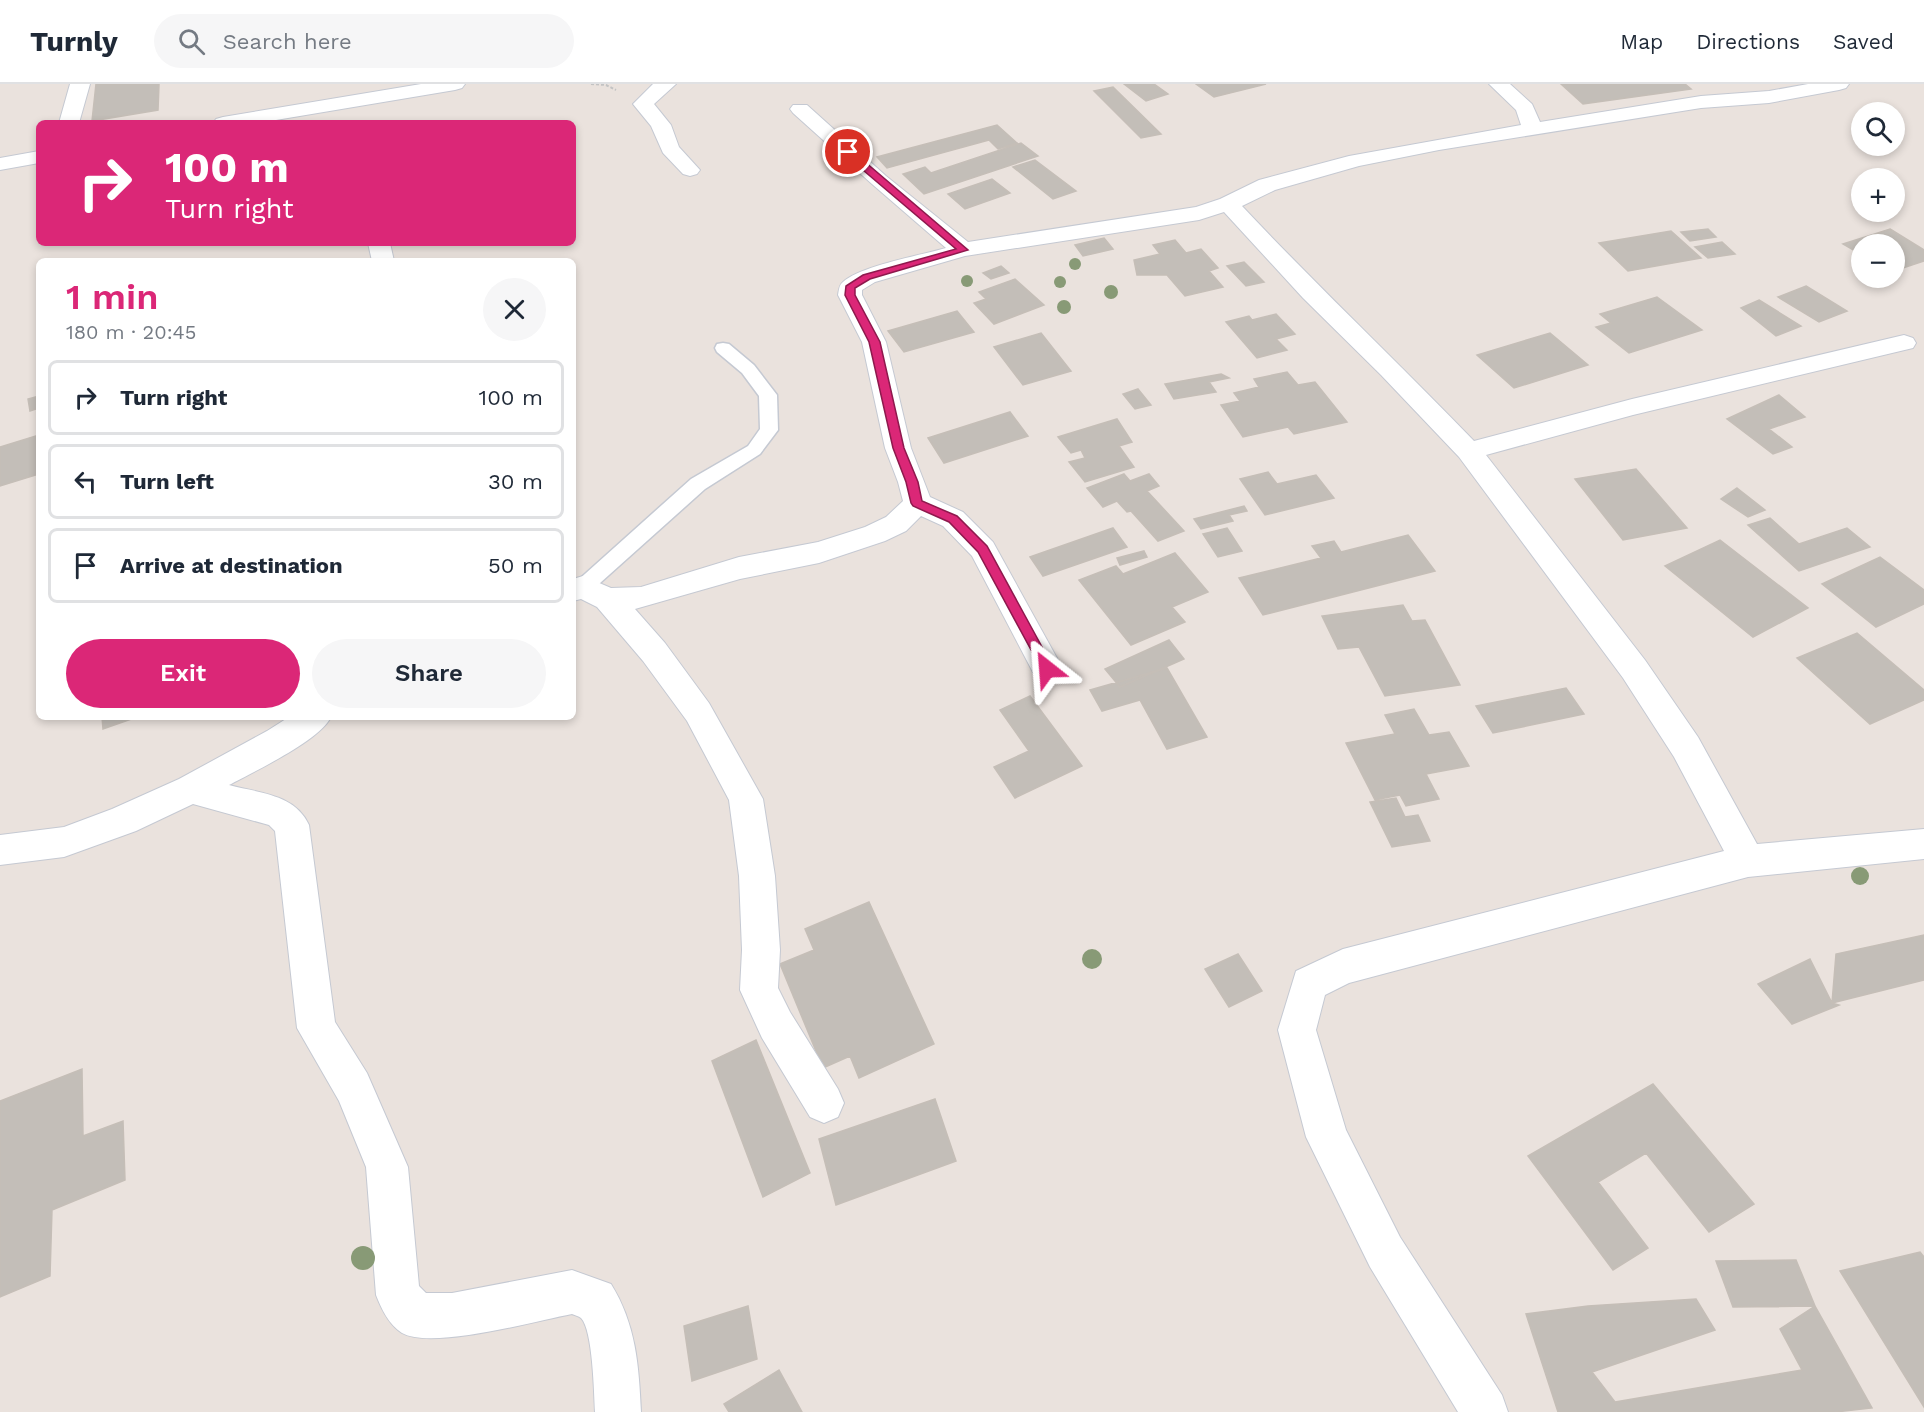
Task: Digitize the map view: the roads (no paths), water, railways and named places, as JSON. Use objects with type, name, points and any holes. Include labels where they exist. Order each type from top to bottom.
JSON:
[{"type":"street","points":[[70,120],[80,84]]},
{"type":"street","points":[[241,120],[455,84]]},
{"type":"street","points":[[666,84],[643,104],[661,125],[670,149],[690,170]]},
{"type":"street","points":[[1499,84],[1525,108],[1533,129]]},
{"type":"street","points":[[917,503],[912,482],[898,448],[874,342],[850,295],[850,286],[867,277],[963,250],[1199,213],[1228,204],[1267,185],[1356,160],[1701,102],[1769,97],[1839,84]]},
{"type":"street","points":[[800,109],[879,180],[963,250]]},
{"type":"street","points":[[0,164],[36,158]]},
{"type":"street","points":[[1228,204],[1311,293],[1390,369],[1468,451],[1634,669],[1686,747],[1748,861]]},
{"type":"street","points":[[1468,451],[1632,406],[1904,343]]},
{"type":"street","points":[[588,592],[640,598],[739,568],[819,552],[875,534],[896,524],[917,503]]},
{"type":"street","points":[[917,503],[953,519],[983,549],[1047,669]]},
{"type":"street","points":[[588,592],[654,652],[698,712],[747,799],[757,876],[761,950],[759,990],[776,1025],[824,1103]]},
{"type":"street","points":[[0,850],[64,842],[124,820],[191,789],[279,741],[310,720]]},
{"type":"street","points":[[191,789],[280,813],[292,825],[316,1028],[353,1087],[387,1167],[398,1295],[416,1316],[453,1315],[572,1292],[595,1300],[607,1319],[616,1370],[618,1412]]},
{"type":"street","points":[[1485,1412],[1385,1252],[1327,1137],[1297,1030],[1310,984],[1343,967],[1550,915],[1748,861],[1924,844]]},
{"type":"lane","points":[[588,592],[698,484],[754,450],[770,430],[768,395],[748,369],[723,348]]}]
